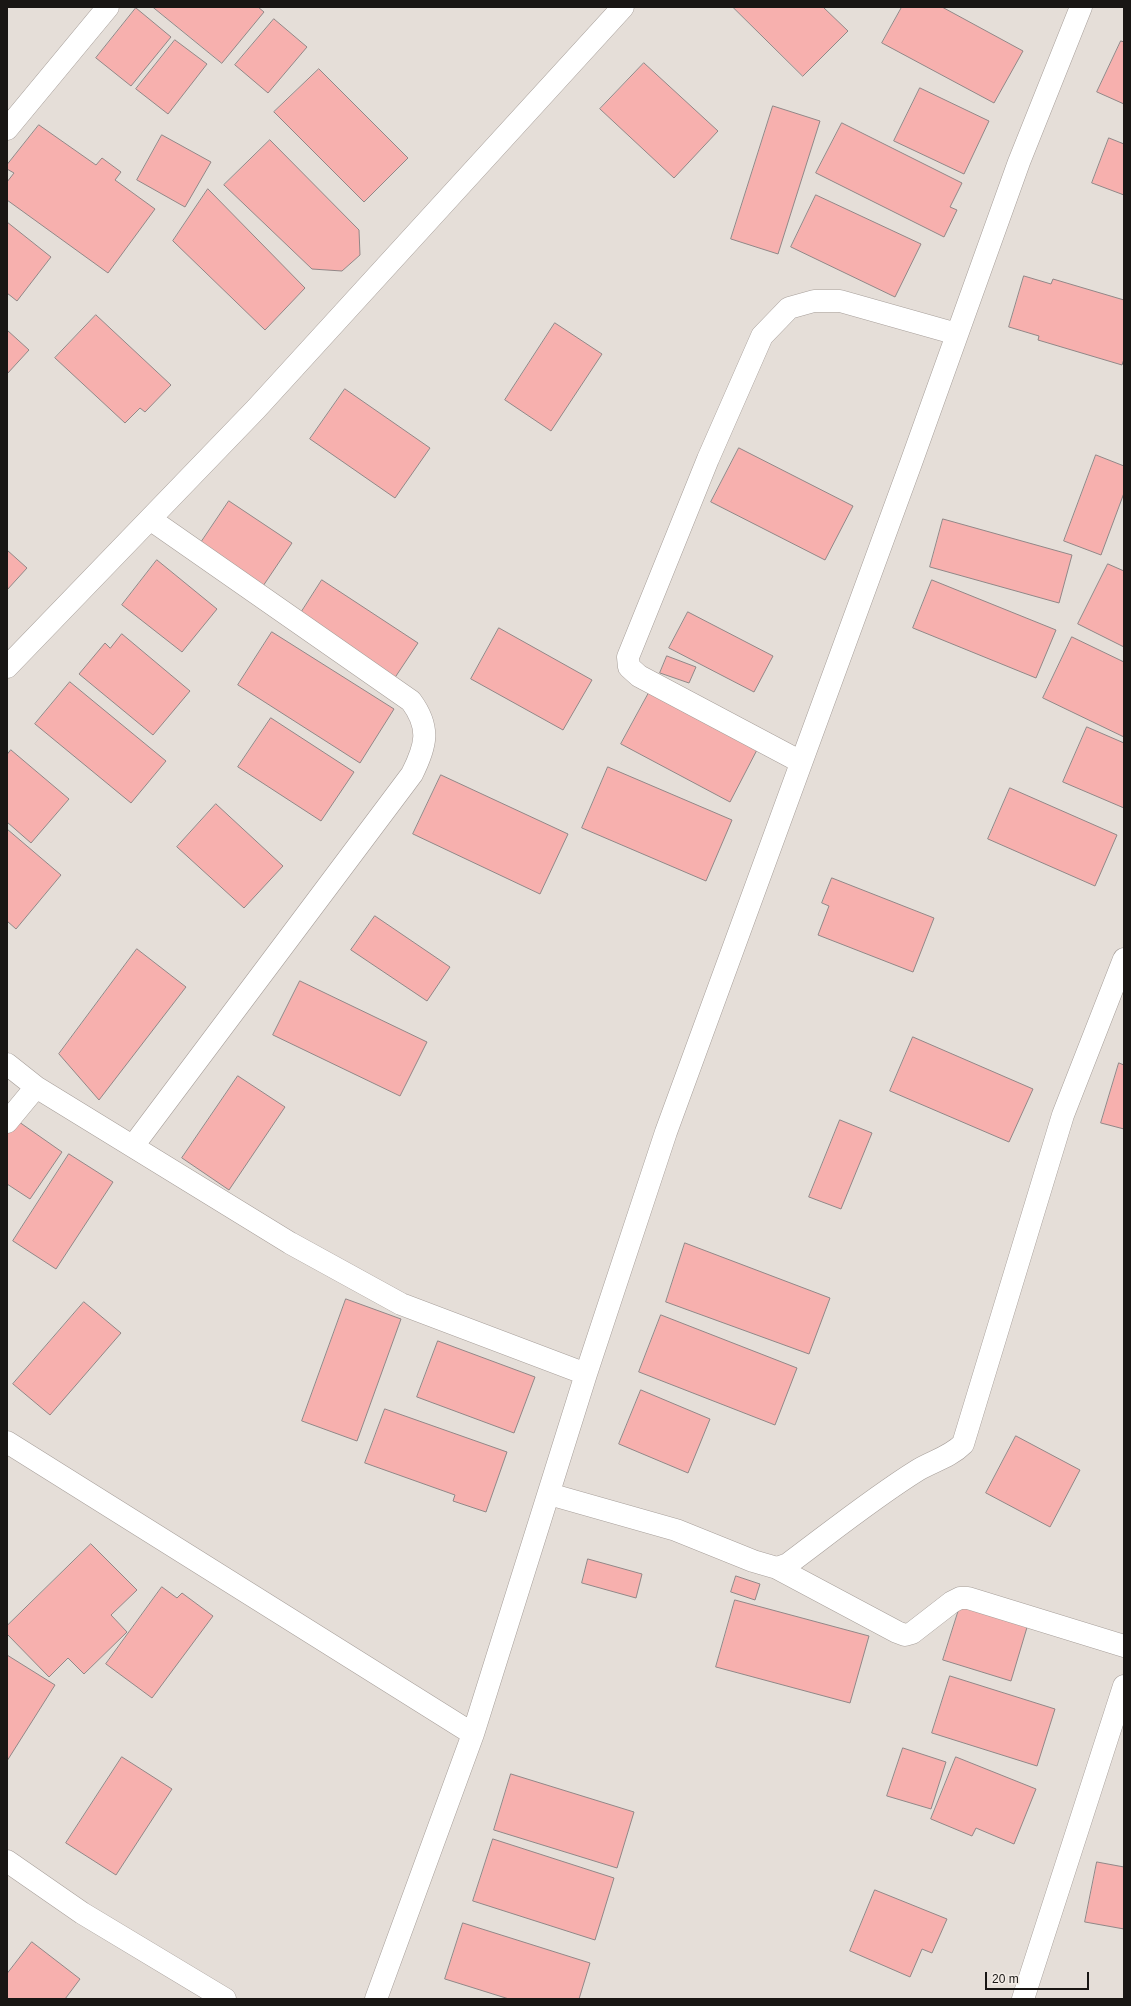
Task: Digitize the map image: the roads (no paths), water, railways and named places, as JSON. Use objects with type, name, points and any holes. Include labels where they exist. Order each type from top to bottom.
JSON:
[{"type":"street","points":[[7,129],[108,7]]},
{"type":"street","points":[[7,666],[256,409],[623,7]]},
{"type":"street","points":[[376,1999],[473,1734],[586,1374],[666,1132],[957,334],[1018,162],[1081,7]]},
{"type":"street","points":[[801,762],[638,676],[629,667],[628,657],[708,459],[762,336],[789,308],[814,301],[840,301],[957,334]]},
{"type":"street","points":[[132,1146],[412,774],[421,755],[425,733],[420,714],[411,701],[150,519]]},
{"type":"street","points":[[777,1568],[788,1564],[879,1497],[919,1470],[955,1452],[963,1444],[1063,1115],[1124,959]]},
{"type":"street","points":[[7,1064],[36,1087],[290,1243],[401,1304],[586,1374]]},
{"type":"street","points":[[7,1122],[36,1087]]},
{"type":"street","points":[[7,1442],[473,1734]]},
{"type":"street","points":[[549,1494],[676,1530],[753,1561],[777,1568],[905,1635],[912,1633],[952,1602],[960,1598],[968,1598],[1124,1646]]},
{"type":"street","points":[[1027,1998],[1124,1686]]},
{"type":"street","points":[[7,1861],[82,1913],[225,1999]]}]
